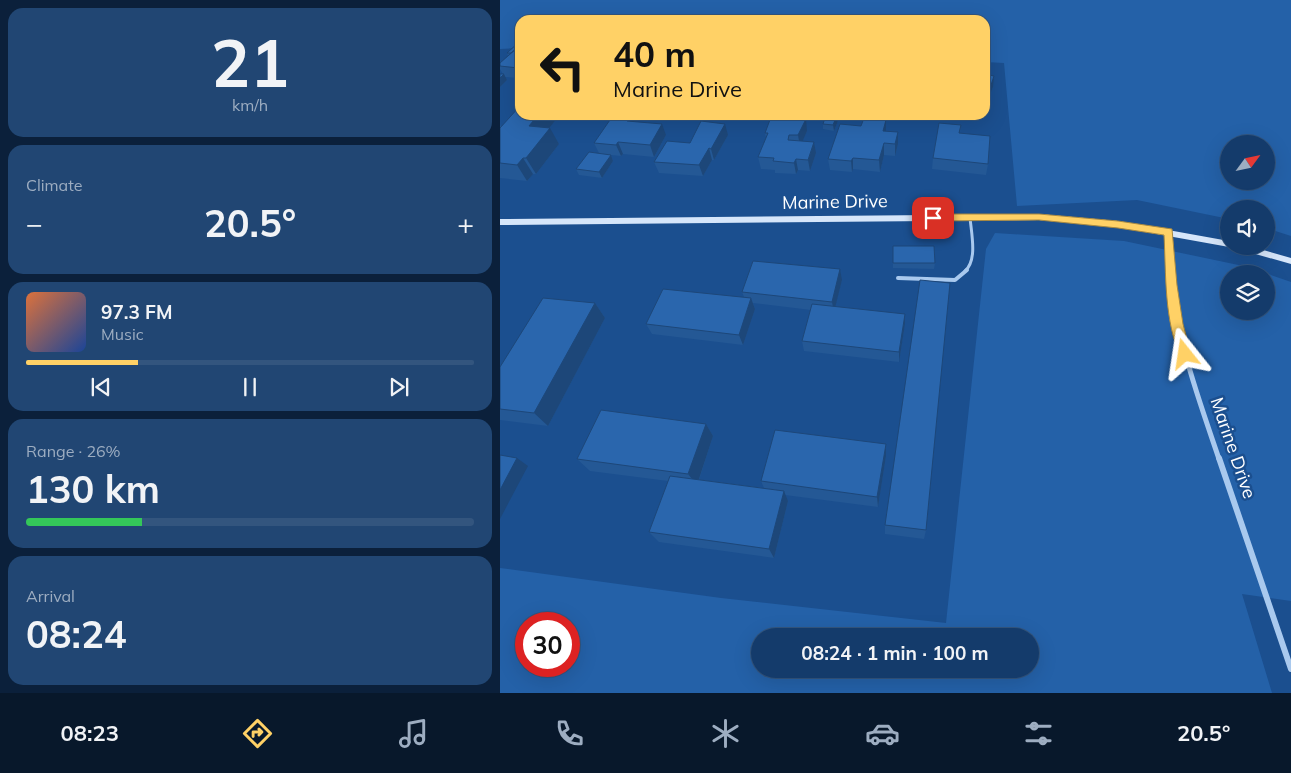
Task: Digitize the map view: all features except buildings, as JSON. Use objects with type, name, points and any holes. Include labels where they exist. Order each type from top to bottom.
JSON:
[{"type":"street","name":"Marine Drive","points":[[500,222],[1039,217],[1118,224],[1220,242]]},
{"type":"street","name":"Marine Drive","points":[[1169,232],[1176,315],[1191,375],[1291,669]]},
{"type":"street","points":[[1269,255],[1291,261]]},
{"type":"lane","points":[[898,278],[956,280],[969,268],[973,249],[970,217]]},
{"type":"shaded area","points":[[500,0],[1291,0],[1291,236],[1275,231],[1275,200],[1220,200],[1220,217],[1137,200],[1017,206],[1004,63],[990,62],[990,15],[515,15],[515,48],[500,49]]},
{"type":"shaded area","points":[[995,233],[1124,241],[1238,265],[1220,265],[1220,320],[1275,320],[1275,276],[1291,282],[1291,601],[1242,594],[1272,693],[500,693],[500,568],[721,598],[946,623],[986,249]]},
{"type":"route","points":[[933,218],[1039,217],[1118,224],[1169,232],[1172,285],[1177,324],[1185,354]]}]
